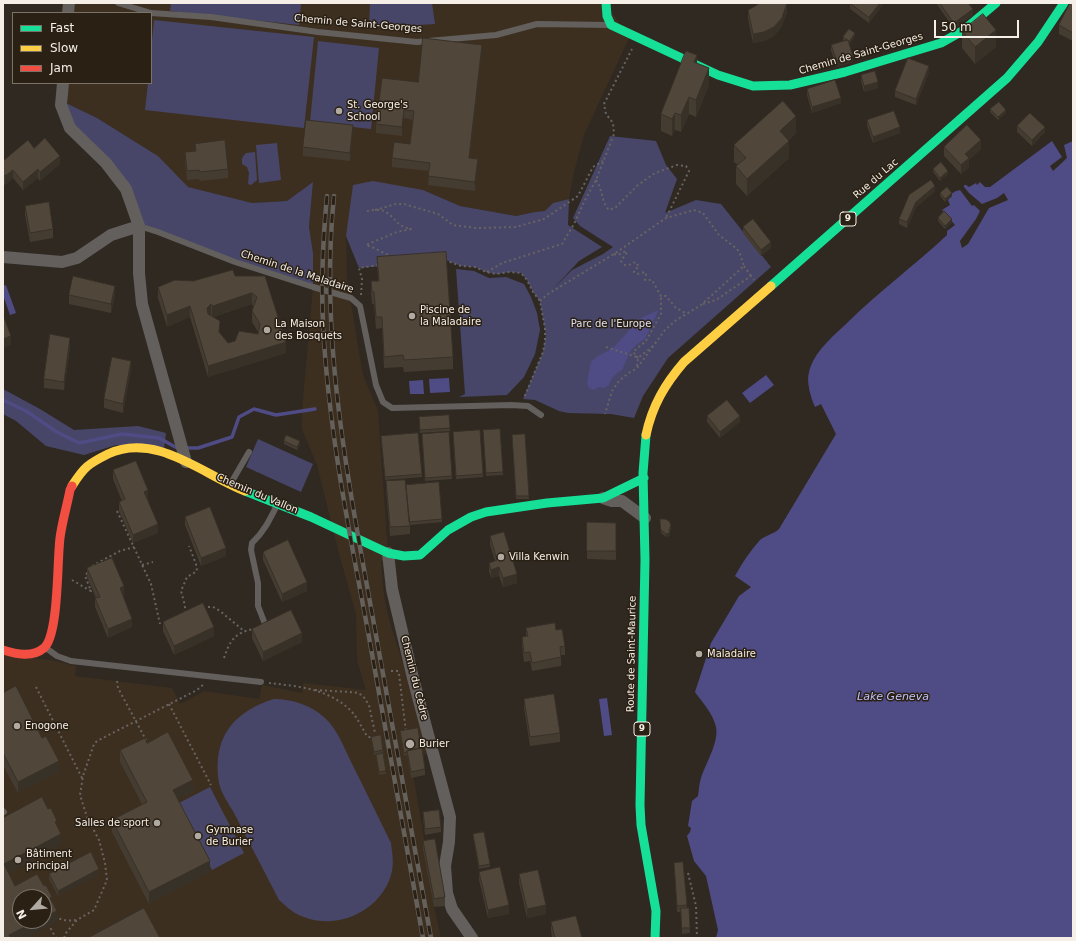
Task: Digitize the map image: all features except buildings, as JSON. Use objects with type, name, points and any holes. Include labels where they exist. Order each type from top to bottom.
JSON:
[{"type":"street","points":[[606,3],[607,16],[611,25]]},
{"type":"street","name":"Chemin de Saint-Georges","points":[[611,25],[718,75],[753,86],[790,86],[845,72],[941,43],[964,30],[996,3]]},
{"type":"street","name":"Rue du Lac","points":[[645,442],[649,421],[656,402],[673,374],[684,362],[1007,78],[1029,54],[1064,3]]},
{"type":"street","points":[[63,84],[61,105],[70,128],[106,163],[126,189],[139,226],[139,273],[142,304],[185,458]]},
{"type":"street","points":[[3,257],[62,262],[77,258],[111,235],[139,226]]},
{"type":"street","name":"Route de Saint-Maurice","points":[[645,442],[640,805],[641,825],[656,911],[656,938]]},
{"type":"street","name":"Chemin du Vallon","points":[[45,647],[49,640],[53,625],[60,537],[70,490],[80,474],[90,463],[123,449],[134,448],[157,450],[185,458],[231,485],[311,517],[388,553],[404,556],[420,555],[448,530],[471,517],[486,512],[547,503],[603,498],[622,501],[645,518]]},
{"type":"street","name":"Chemin du Vallon","points":[[603,498],[644,478]]},
{"type":"street","name":"Chemin du Cèdre","points":[[388,553],[392,589],[413,678],[450,817],[449,842],[445,866],[447,894],[450,904],[472,938]]},
{"type":"street","points":[[3,650],[17,654],[29,654],[38,652],[45,647]]},
{"type":"lane","name":"Chemin de Saint-Georges","points":[[118,3],[148,12]]},
{"type":"lane","name":"Chemin de Saint-Georges","points":[[152,13],[211,17],[318,32],[418,42],[496,35],[538,24],[611,25]]},
{"type":"lane","name":"Chemin de la Maladaire","points":[[139,226],[235,262],[352,298],[360,306],[376,385],[383,402],[392,408],[511,405],[528,406],[541,415]]},
{"type":"lane","points":[[231,485],[249,452]]},
{"type":"lane","points":[[265,624],[258,606],[258,583],[251,550],[252,543],[266,527],[278,504]]},
{"type":"lane","points":[[45,647],[57,656],[71,661],[261,682]]},
{"type":"path","points":[[486,272],[502,264],[562,244],[574,224],[596,180],[614,134],[613,123],[606,114],[604,104],[638,37]]},
{"type":"path","points":[[367,211],[396,204],[404,204],[438,214],[453,225],[476,228],[516,227],[544,219],[578,196],[593,167],[604,161]]},
{"type":"path","points":[[596,180],[600,185],[607,208],[609,210],[615,208],[638,185],[654,173],[677,165],[686,166],[689,171],[666,218]]},
{"type":"path","points":[[375,210],[384,211],[403,227],[411,229],[397,232],[366,246],[374,248],[392,257]]},
{"type":"path","points":[[540,301],[548,294],[614,254],[666,218],[694,210],[703,213],[719,235],[736,249],[740,254],[744,266],[758,284]]},
{"type":"path","points":[[614,254],[618,255],[628,252],[621,261],[622,263],[624,265],[629,265],[634,262],[638,264],[639,267],[635,269],[634,272],[636,274],[646,273],[644,280],[652,280],[661,296],[661,314],[646,341],[633,352],[638,358]]},
{"type":"path","points":[[439,260],[446,260],[461,266],[496,274],[510,272],[521,273],[540,301],[545,328],[545,342],[543,352],[523,399]]},
{"type":"path","points":[[360,306],[362,279],[359,268],[381,265]]},
{"type":"path","points":[[702,305],[744,266]]},
{"type":"path","points":[[605,414],[612,391],[619,381],[637,368],[665,330],[675,320],[702,305],[716,300],[751,276]]},
{"type":"path","points":[[661,296],[666,296],[675,307],[687,314]]},
{"type":"path","points":[[637,368],[638,358],[645,351],[656,344]]},
{"type":"path","points":[[607,347],[631,354],[638,358]]},
{"type":"path","points":[[117,511],[151,584],[160,624]]},
{"type":"path","points":[[189,546],[197,571],[187,577],[181,592],[186,613],[190,611]]},
{"type":"path","points":[[58,574],[72,579],[91,592],[85,576],[92,566],[120,551],[134,547]]},
{"type":"path","points":[[142,565],[153,562]]},
{"type":"path","points":[[197,609],[213,607],[244,631]]},
{"type":"path","points":[[224,658],[231,641],[244,631],[258,628]]},
{"type":"path","points":[[391,671],[399,671]]},
{"type":"path","points":[[64,938],[66,932],[77,920],[94,910],[107,880],[105,863],[98,840],[87,817],[80,796],[83,779],[94,744],[97,741],[197,690],[209,677]]},
{"type":"path","points":[[117,681],[118,688],[149,746]]},
{"type":"path","points":[[261,682],[314,690],[358,693],[363,696],[369,706],[375,733]]},
{"type":"path","points":[[36,687],[83,779]]},
{"type":"path","points":[[314,690],[344,705],[353,714],[367,736],[373,737]]},
{"type":"path","points":[[169,704],[211,785]]},
{"type":"path","points":[[406,732],[407,739]]},
{"type":"path","points":[[688,873],[696,906],[697,938]]},
{"type":"path","points":[[53,915],[59,919],[68,921],[77,920]]},
{"type":"path","points":[[51,929],[56,938]]},
{"type":"shaded area","points":[[66,3],[606,3],[629,38],[584,135],[574,172],[569,199],[553,203],[545,212],[535,212],[516,216],[460,206],[423,190],[346,236],[347,280],[363,375],[378,411],[388,553],[381,562],[384,596],[390,623],[407,676],[428,754],[410,756],[424,839],[423,850],[441,938],[3,938],[3,653],[56,661],[76,666],[75,676],[172,688],[180,704],[204,691],[259,699],[262,685],[302,693],[303,683],[366,690],[357,661],[356,614],[338,550],[317,465],[302,429],[302,410],[313,287],[313,253],[309,227],[313,182],[287,201],[252,203],[187,187],[158,156],[97,118],[68,104],[68,84],[152,84],[152,12],[66,12]]},
{"type":"green space","points":[[171,3],[301,3],[299,25],[170,11]]},
{"type":"green space","points":[[370,3],[432,3],[435,24],[369,28]]},
{"type":"green space","points":[[154,20],[314,37],[304,128],[145,110],[148,84],[152,84],[152,41]]},
{"type":"green space","points":[[318,41],[379,48],[371,129],[310,122]]},
{"type":"green space","points":[[68,104],[97,118],[158,156],[188,187],[252,203],[287,201],[313,182],[309,227],[313,253],[313,287],[139,226],[126,189],[81,140],[61,105]]},
{"type":"green space","name":"Parc de l'Europe","points":[[610,136],[656,141],[666,165],[677,179],[665,213],[696,200],[721,204],[771,267],[668,358],[643,396],[634,418],[611,414],[568,413],[559,411],[535,400],[523,399],[543,352],[546,335],[540,301],[521,273],[510,272],[496,274],[486,272],[475,267],[461,266],[446,260],[359,268],[346,236],[353,185],[373,181],[423,190],[460,206],[516,216],[545,211],[553,203],[569,199],[568,225],[602,247],[579,261],[552,290],[572,270],[603,254],[613,247],[580,226],[573,218]]},
{"type":"green space","points":[[277,143],[281,180],[259,183],[256,145]]},
{"type":"green space","points":[[255,152],[257,180],[251,185],[248,184],[249,173],[247,167],[242,164],[242,158],[246,153]]},
{"type":"green space","points":[[456,269],[474,271],[489,278],[506,277],[524,284],[531,297],[537,313],[540,330],[535,354],[524,377],[507,395],[459,397],[465,394]]},
{"type":"green space","points":[[3,389],[74,430],[138,426],[166,433],[164,449],[116,445],[84,455],[46,446],[16,421],[3,414]]},
{"type":"green space","points":[[258,439],[313,464],[301,492],[246,467]]},
{"type":"green space","points":[[274,699],[288,700],[307,706],[320,713],[330,723],[341,740],[391,843],[393,867],[387,884],[380,896],[370,906],[358,914],[345,919],[318,921],[300,916],[279,900],[220,787],[218,767],[219,753],[222,741],[228,729],[247,711]]},
{"type":"green space","points":[[210,787],[244,853],[212,870],[177,804]]},
{"type":"water","name":"Lake Geneva","points":[[1052,141],[1062,157],[1050,166],[1053,171],[1067,158],[1064,145],[1073,141],[1073,938],[716,938],[718,930],[706,876],[694,861],[687,836],[691,828],[688,826],[692,801],[698,796],[700,780],[716,739],[716,727],[713,718],[695,692],[711,643],[739,596],[751,587],[735,576],[746,557],[760,540],[779,529],[836,434],[821,404],[815,407],[812,399],[808,380],[811,365],[819,351],[835,334],[947,235],[947,231],[955,225],[942,210],[950,205],[948,200],[952,196],[951,194],[960,190],[972,206],[974,205],[980,211],[960,241],[962,248],[968,244],[989,208],[1008,200],[1004,193],[997,198],[982,204],[969,193],[964,185],[969,187],[976,183],[977,185],[980,182],[985,187],[990,187]]},
{"type":"water","points":[[6,285],[16,313],[10,315],[3,295],[3,286]]},
{"type":"water","points":[[658,310],[645,339],[631,350],[622,370],[612,378],[609,385],[604,388],[599,387],[593,390],[589,388],[587,382],[591,362],[616,345],[639,319]]},
{"type":"water","points":[[766,375],[774,385],[750,403],[742,393]]},
{"type":"water","points":[[449,378],[450,392],[430,393],[429,379]]},
{"type":"water","points":[[423,380],[424,394],[410,394],[409,381]]},
{"type":"water","points":[[607,698],[612,735],[604,736],[599,699]]},
{"type":"waterway","points":[[3,400],[26,411],[57,432],[79,443],[122,434],[159,438],[179,449]]},
{"type":"waterway","points":[[185,448],[198,448],[232,437],[239,417],[254,409],[276,415],[315,409]]},
{"type":"railway","points":[[327,196],[324,228],[322,308],[329,400],[346,513],[423,938]]},
{"type":"railway","points":[[334,196],[330,247],[330,297],[337,397],[351,497],[431,938]]},
{"type":"traffic: fast","points":[[606,3],[607,16],[611,25],[718,75],[753,86],[790,85],[845,72],[941,43],[964,30],[996,3]]},
{"type":"traffic: fast","points":[[771,286],[1007,78],[1038,42],[1064,3]]},
{"type":"traffic: fast","points":[[646,435],[643,473],[645,560],[640,805],[641,825],[656,911],[655,938]]},
{"type":"traffic: fast","points":[[245,491],[311,517],[388,553],[404,556],[420,555],[448,530],[471,517],[486,512],[547,503],[603,498],[644,478]]},
{"type":"traffic: slow","points":[[646,435],[652,414],[660,396],[684,362],[771,286]]},
{"type":"traffic: slow","points":[[72,486],[80,474],[101,457],[126,449],[144,448],[178,458],[245,491]]},
{"type":"traffic: jam","points":[[3,650],[19,654],[34,653],[44,648],[49,640],[55,613],[61,532],[72,486]]},
{"type":"place","name":"St. George's School","points":[[339,111]]},
{"type":"place","name":"Piscine de la Maladaire","points":[[412,316]]},
{"type":"place","name":"La Maison des Bosquets","points":[[267,330]]},
{"type":"place","name":"Villa Kenwin","points":[[501,557]]},
{"type":"place","name":"Maladaire","points":[[699,654]]},
{"type":"place","name":"Enogone","points":[[17,726]]},
{"type":"place","name":"Burier","points":[[410,744]]},
{"type":"place","name":"Salles de sport","points":[[157,823]]},
{"type":"place","name":"Gymnase de Burier","points":[[198,836]]},
{"type":"place","name":"Bâtiment principal","points":[[18,860]]}]
